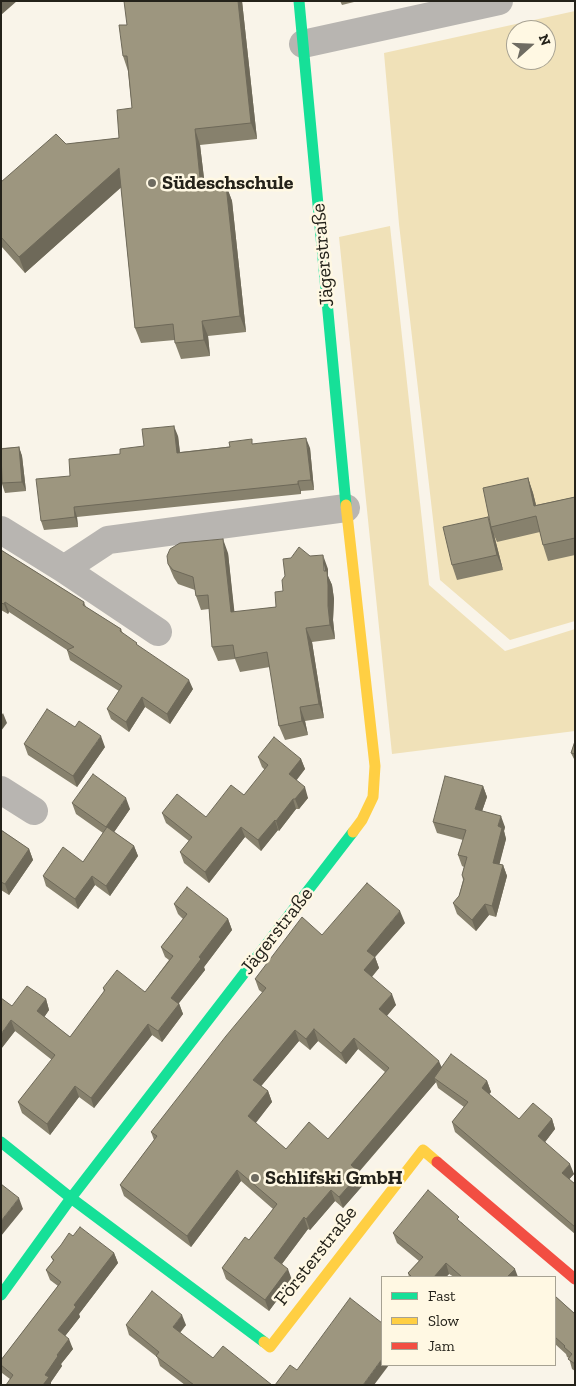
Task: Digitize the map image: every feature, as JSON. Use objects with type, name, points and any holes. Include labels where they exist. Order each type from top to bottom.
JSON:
[{"type":"street","name":"Jägerstraße","points":[[1,1295],[71,1198],[362,820],[374,797],[375,766],[346,508],[299,1]]},
{"type":"street","points":[[303,44],[499,1]]},
{"type":"street","points":[[64,569],[108,540],[346,508]]},
{"type":"street","points":[[1,530],[64,569],[158,632]]},
{"type":"street","points":[[1,790],[34,811]]},
{"type":"street","points":[[1,1142],[71,1198]]},
{"type":"street","name":"Försterstraße","points":[[71,1198],[270,1347],[423,1150],[575,1279]]},
{"type":"shaded area","points":[[575,11],[575,621],[510,640],[440,580],[399,224],[384,53],[506,26],[506,70],[556,70],[556,20],[534,20]]},
{"type":"shaded area","points":[[390,226],[429,585],[505,651],[575,629],[575,731],[392,754],[339,237]]},
{"type":"building","points":[[124,1],[238,1],[251,123],[195,129],[201,188],[226,185],[240,316],[202,321],[204,340],[175,343],[173,324],[135,328],[119,168],[19,257],[1,237],[1,182],[56,134],[66,144],[119,138],[117,110],[132,108],[127,56],[123,56],[119,25],[127,25]]},
{"type":"building","points":[[174,426],[177,453],[230,447],[229,442],[252,439],[252,444],[306,438],[311,480],[298,481],[298,484],[74,507],[75,517],[41,521],[36,479],[70,476],[69,459],[120,454],[120,449],[144,446],[142,429]]},
{"type":"building","points":[[19,447],[22,482],[2,483],[1,449]]},
{"type":"building","points":[[528,478],[534,506],[575,497],[575,538],[543,545],[536,516],[491,527],[483,488]]},
{"type":"building","points":[[488,517],[497,555],[452,565],[443,527]]},
{"type":"building","points":[[223,539],[231,612],[276,607],[275,592],[283,591],[282,580],[285,576],[283,559],[291,558],[299,547],[310,556],[323,555],[324,571],[327,571],[330,625],[306,628],[319,704],[300,707],[302,721],[279,726],[267,652],[235,658],[233,645],[212,647],[208,595],[196,596],[193,577],[173,570],[168,564],[167,556],[170,549],[180,543]]},
{"type":"building","points":[[1,550],[84,602],[83,605],[121,629],[120,631],[136,644],[189,680],[167,714],[142,697],[126,722],[107,709],[122,686],[67,650],[74,647],[5,602],[4,604],[1,603]]},
{"type":"building","points":[[47,709],[75,727],[79,721],[101,736],[73,776],[24,744]]},
{"type":"building","points":[[274,737],[301,759],[289,774],[305,787],[258,840],[241,827],[205,872],[180,852],[192,837],[162,813],[177,794],[206,817],[231,785],[244,795],[268,765],[258,757]]},
{"type":"building","points":[[575,741],[575,754],[571,753]]},
{"type":"building","points":[[93,774],[126,798],[106,827],[72,803]]},
{"type":"building","points":[[445,776],[483,786],[475,809],[501,816],[498,826],[502,828],[493,863],[503,865],[492,906],[485,904],[472,920],[453,903],[459,896],[464,879],[462,875],[467,857],[458,855],[466,830],[433,822]]},
{"type":"building","points":[[107,827],[134,846],[106,886],[92,876],[75,899],[43,876],[63,847],[83,862]]},
{"type":"building","points":[[1,830],[29,849],[5,884],[1,882]]},
{"type":"building","points":[[367,883],[400,911],[367,951],[375,957],[364,970],[392,994],[379,1009],[439,1061],[351,1165],[360,1173],[339,1197],[331,1190],[306,1219],[304,1217],[274,1258],[288,1269],[265,1300],[222,1268],[245,1237],[249,1240],[277,1204],[237,1170],[187,1236],[120,1185],[157,1136],[151,1132],[266,988],[255,979],[302,917],[322,935]],"holes":[[[314,1029],[341,1053],[354,1038],[389,1068],[328,1139],[309,1122],[286,1149],[248,1116],[268,1091],[253,1080],[295,1030],[306,1039]]]},
{"type":"building","points":[[187,887],[228,919],[199,957],[201,959],[171,998],[179,1004],[158,1031],[148,1024],[91,1098],[75,1086],[47,1124],[18,1102],[55,1055],[11,1020],[1,1034],[1,998],[12,1006],[27,986],[46,999],[37,1011],[70,1037],[105,990],[103,988],[117,970],[145,992],[173,956],[161,947],[187,914],[174,904]]},
{"type":"building","points":[[451,1054],[487,1081],[482,1088],[519,1119],[533,1103],[552,1119],[538,1136],[570,1164],[562,1173],[575,1184],[575,1227],[452,1122],[468,1102],[434,1078]]},
{"type":"building","points":[[1,1184],[19,1198],[1,1221]]},
{"type":"building","points":[[428,1190],[459,1217],[457,1219],[515,1269],[508,1276],[461,1276],[446,1263],[435,1276],[411,1276],[408,1273],[423,1257],[393,1233]]},
{"type":"building","points":[[80,1227],[114,1253],[74,1305],[76,1307],[58,1330],[69,1339],[45,1375],[49,1377],[43,1385],[6,1385],[13,1375],[1,1365],[1,1360],[61,1282],[46,1270],[54,1260],[51,1257],[69,1233],[73,1236]]},
{"type":"building","points":[[152,1291],[182,1315],[173,1327],[213,1358],[223,1346],[272,1385],[194,1385],[156,1356],[159,1352],[126,1325]]},
{"type":"building","points":[[556,1297],[575,1314],[575,1364],[568,1359],[572,1354],[556,1338]]},
{"type":"building","points":[[350,1298],[381,1322],[381,1360],[363,1385],[275,1385],[290,1365],[297,1370]]},
{"type":"traffic: fast","points":[[299,1],[346,505]]},
{"type":"traffic: fast","points":[[1,1295],[71,1198],[353,832]]},
{"type":"traffic: fast","points":[[1,1142],[71,1198],[264,1342]]},
{"type":"traffic: slow","points":[[346,505],[375,766],[373,797],[362,820],[353,832]]},
{"type":"traffic: slow","points":[[264,1342],[270,1347],[423,1150],[437,1162]]},
{"type":"traffic: jam","points":[[437,1162],[575,1279]]},
{"type":"place","name":"Südeschschule","points":[[152,183]]},
{"type":"place","name":"Schlifski GmbH","points":[[255,1178]]}]
